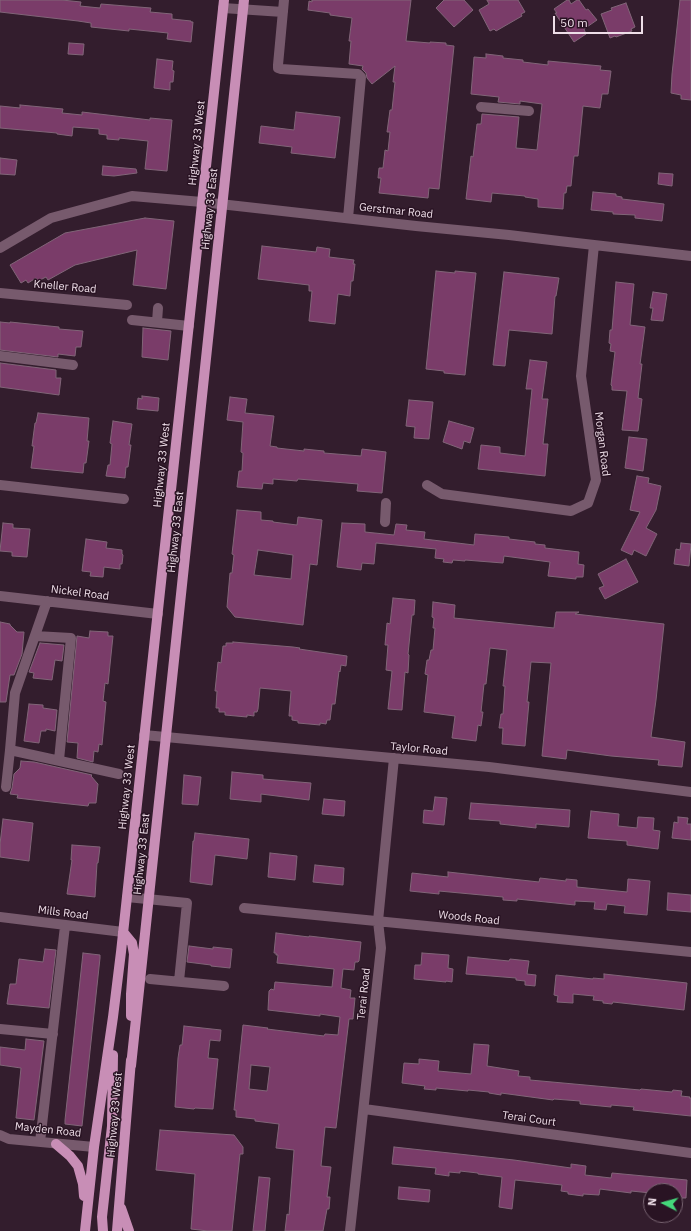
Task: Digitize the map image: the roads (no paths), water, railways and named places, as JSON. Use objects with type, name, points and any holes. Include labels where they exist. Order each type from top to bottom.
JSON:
[{"type":"main road","name":"Highway 33 West","points":[[85,1226],[94,1147],[113,1017],[123,932],[223,4]]},
{"type":"main road","name":"Highway 33 East","points":[[131,1066],[244,5]]},
{"type":"main road","name":"Highway 33 West","points":[[117,1231],[131,1066],[131,994],[134,954],[132,943],[123,932]]},
{"type":"main road","points":[[103,1231],[102,1218],[112,1126],[113,1017]]},
{"type":"main road","points":[[56,1144],[70,1156],[78,1166],[83,1184],[85,1226]]},
{"type":"main road","points":[[94,1147],[102,1172],[96,1231]]},
{"type":"main road","points":[[120,1202],[129,1231]]},
{"type":"street","points":[[284,0],[278,68],[358,74],[361,77],[348,218]]},
{"type":"street","points":[[223,4],[244,5],[283,12]]},
{"type":"street","points":[[481,107],[529,111]]},
{"type":"street","name":"Gerstmar Road","points":[[0,248],[51,218],[132,196],[222,204],[691,256]]},
{"type":"street","name":"Morgan Road","points":[[427,485],[442,494],[571,511],[588,503],[596,480],[581,376],[594,245]]},
{"type":"street","name":"Kneller Road","points":[[0,293],[127,305]]},
{"type":"street","points":[[157,322],[158,308]]},
{"type":"street","points":[[132,320],[189,326]]},
{"type":"street","points":[[0,356],[73,365]]},
{"type":"street","points":[[0,485],[124,500]]},
{"type":"street","points":[[385,522],[386,504]]},
{"type":"street","name":"Nickel Road","points":[[0,596],[158,614]]},
{"type":"street","points":[[6,787],[15,693],[47,601]]},
{"type":"street","points":[[35,636],[71,638],[59,760]]},
{"type":"street","name":"Taylor Road","points":[[144,735],[489,767],[691,792]]},
{"type":"street","points":[[10,750],[119,774]]},
{"type":"street","name":"Terai Road","points":[[350,1231],[381,948],[378,921],[394,758]]},
{"type":"street","points":[[127,896],[188,903],[179,982]]},
{"type":"street","name":"Woods Road","points":[[244,908],[691,952]]},
{"type":"street","name":"Mills Road","points":[[0,917],[123,932]]},
{"type":"street","points":[[40,1142],[65,926]]},
{"type":"street","points":[[150,979],[224,986]]},
{"type":"street","points":[[0,1029],[53,1034]]},
{"type":"street","name":"Terai Court","points":[[364,1109],[691,1153]]},
{"type":"street","name":"Mayden Road","points":[[0,1135],[9,1139],[94,1147]]}]
